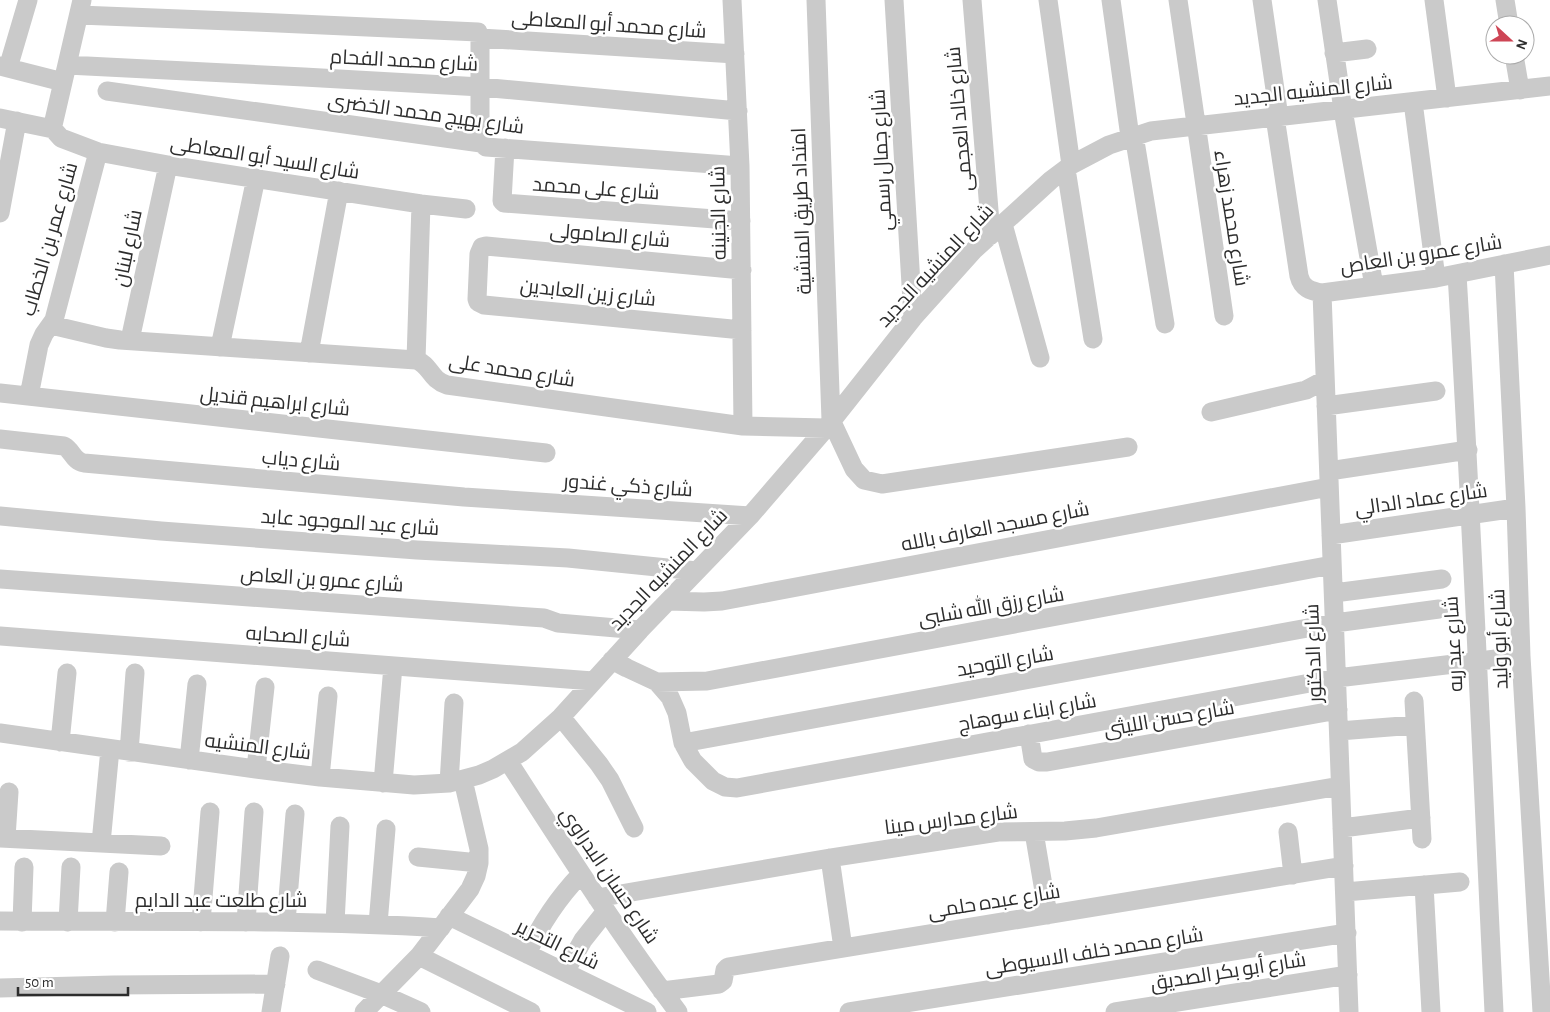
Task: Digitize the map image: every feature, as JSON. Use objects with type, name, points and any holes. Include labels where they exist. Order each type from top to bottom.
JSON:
[{"type":"street","points":[[4,67],[28,0]]},
{"type":"street","name":"شارع الجنينه","points":[[732,0],[740,166],[743,426]]},
{"type":"street","name":"امتداد طريق المنشية","points":[[816,0],[829,424]]},
{"type":"street","name":"شارع جمال رسمي","points":[[894,0],[913,318]]},
{"type":"street","name":"شارع خالد العجمى","points":[[972,0],[997,229],[1040,358]]},
{"type":"street","points":[[1048,0],[1068,167],[1092,339]]},
{"type":"street","points":[[1111,0],[1132,136],[1165,324]]},
{"type":"street","name":"شارع محمد زهراء","points":[[1178,0],[1224,316]]},
{"type":"street","points":[[1262,0],[1277,117]]},
{"type":"street","points":[[1327,0],[1343,110],[1374,286]]},
{"type":"street","points":[[1434,0],[1447,98]]},
{"type":"street","points":[[1505,0],[1507,15]]},
{"type":"street","points":[[57,134],[54,119],[80,8]]},
{"type":"street","name":"شارع محمد أبو المعاطى","points":[[80,8],[475,32],[480,34],[480,38],[735,54]]},
{"type":"street","points":[[480,38],[480,143]]},
{"type":"street","points":[[1334,53],[1367,49]]},
{"type":"street","points":[[1516,65],[1520,90]]},
{"type":"street","name":"شارع محمد الفحام","points":[[4,67],[65,74],[304,76],[481,87],[738,112]]},
{"type":"street","name":"شارع المنشيه الجديد","points":[[508,761],[535,741],[561,717],[592,681],[750,516],[829,424],[913,318],[974,250],[1051,180],[1068,167],[1109,144],[1151,131],[1550,86]]},
{"type":"street","name":"شارع بهيج محمد الخضرى","points":[[107,91],[480,143],[486,147],[740,166]]},
{"type":"street","points":[[1413,102],[1436,278]]},
{"type":"street","name":"شارع عمرو بن العاص","points":[[1277,117],[1301,283],[1305,288],[1322,293],[1436,278],[1550,255]]},
{"type":"street","points":[[0,213],[8,120]]},
{"type":"street","name":"شارع السيد أبو المعاطى","points":[[8,120],[57,134],[98,152],[421,204],[466,209]]},
{"type":"street","name":"شارع على محمد","points":[[505,148],[502,200],[504,203],[741,222]]},
{"type":"street","name":"شارع عمر بن الخطاب","points":[[29,396],[39,345],[54,320],[98,152]]},
{"type":"street","name":"شارع لبنان","points":[[130,340],[168,164]]},
{"type":"street","points":[[220,347],[256,178]]},
{"type":"street","points":[[308,352],[338,191]]},
{"type":"street","points":[[51,325],[106,338],[416,360],[421,204]]},
{"type":"street","name":"شارع الصامولى","points":[[479,254],[482,247],[490,246],[742,270]]},
{"type":"street","name":"شارع زين العابدين","points":[[479,254],[478,302],[480,304],[742,330]]},
{"type":"street","name":"شارع أبو وليد","points":[[1504,264],[1521,656],[1542,1012]]},
{"type":"street","name":"شارع عبد ربه","points":[[1458,274],[1494,1012]]},
{"type":"street","name":"شارع الدكتور","points":[[1322,293],[1349,1012]]},
{"type":"street","name":"شارع محمد على","points":[[416,360],[426,367],[435,379],[447,385],[743,426],[829,424]]},
{"type":"street","points":[[1211,412],[1306,390],[1325,380]]},
{"type":"street","points":[[1326,406],[1436,391]]},
{"type":"street","name":"شارع ابراهيم قنديل","points":[[0,393],[546,453]]},
{"type":"street","points":[[829,424],[854,469],[864,480],[882,484],[1128,447]]},
{"type":"street","name":"شارع دياب","points":[[0,438],[59,444],[69,448],[76,460],[84,463],[454,496],[532,500]]},
{"type":"street","name":"شارع مسجد العارف بالله","points":[[668,601],[704,602],[722,600],[1468,450]]},
{"type":"street","name":"شارع ذكي غندور","points":[[532,500],[750,516]]},
{"type":"street","name":"شارع عماد الدالي","points":[[1331,535],[1516,508]]},
{"type":"street","name":"شارع عبد الموجود عابد","points":[[0,516],[161,531],[417,550],[568,558],[697,571]]},
{"type":"street","name":"شارع رزق الله شلبى","points":[[657,682],[707,681],[1332,565]]},
{"type":"street","name":"شارع عمرو بن العاص","points":[[0,579],[544,618],[558,623],[640,630]]},
{"type":"street","points":[[1334,593],[1442,579]]},
{"type":"street","name":"شارع التوحيد","points":[[683,743],[1335,623],[1439,609]]},
{"type":"street","name":"شارع الصحابه","points":[[0,636],[592,681]]},
{"type":"street","name":"شارع ابناء سوهاج","points":[[683,743],[693,761],[705,775],[725,787],[737,788],[1337,678],[1521,656]]},
{"type":"street","points":[[612,660],[657,682],[670,697],[677,713],[683,743]]},
{"type":"street","points":[[383,783],[393,666]]},
{"type":"street","points":[[60,742],[67,673]]},
{"type":"street","points":[[129,752],[135,673]]},
{"type":"street","points":[[189,760],[197,684]]},
{"type":"street","points":[[256,769],[265,687]]},
{"type":"street","points":[[320,777],[328,696]]},
{"type":"street","points":[[1414,701],[1422,839]]},
{"type":"street","points":[[364,1012],[419,956],[470,889],[476,876],[479,849],[456,781],[454,703]]},
{"type":"street","name":"شارع حسن الليثى","points":[[1029,734],[1033,759],[1039,762],[1047,762],[1338,710]]},
{"type":"street","points":[[561,717],[610,780],[634,828]]},
{"type":"street","points":[[1339,731],[1415,725]]},
{"type":"street","name":"شارع المنشيه","points":[[0,733],[256,769],[320,777],[414,785],[456,781],[494,769],[508,761]]},
{"type":"street","points":[[101,843],[110,749]]},
{"type":"street","name":"شارع حسان البدراوي","points":[[508,761],[601,905],[678,1012]]},
{"type":"street","name":"شارع مدارس مينا","points":[[601,905],[830,858],[998,832],[1064,831],[1096,828],[1340,786]]},
{"type":"street","points":[[8,792],[3,838],[161,846]]},
{"type":"street","points":[[201,922],[210,812]]},
{"type":"street","points":[[246,922],[254,812]]},
{"type":"street","points":[[286,922],[296,814]]},
{"type":"street","points":[[1342,828],[1421,818]]},
{"type":"street","points":[[335,923],[340,826]]},
{"type":"street","points":[[378,924],[386,829]]},
{"type":"street","points":[[1034,832],[1048,915]]},
{"type":"street","points":[[1288,832],[1292,875]]},
{"type":"street","points":[[418,857],[479,862]]},
{"type":"street","points":[[830,858],[843,948]]},
{"type":"street","points":[[22,922],[24,866]]},
{"type":"street","name":"شارع عبده حلمى","points":[[662,991],[719,984],[723,981],[725,970],[728,967],[1344,866]]},
{"type":"street","points":[[68,922],[71,867]]},
{"type":"street","points":[[115,922],[119,872]]},
{"type":"street","points":[[527,954],[545,919],[581,874]]},
{"type":"street","points":[[1345,892],[1460,882]]},
{"type":"street","points":[[1424,885],[1432,1012]]},
{"type":"street","points":[[566,972],[601,905]]},
{"type":"street","name":"شارع طلعت عبد الدايم","points":[[0,921],[378,924],[445,922]]},
{"type":"street","name":"شارع التحرير","points":[[445,922],[527,954],[648,1012]]},
{"type":"street","name":"شارع محمد خلف الاسيوطى","points":[[849,1012],[1347,934]]},
{"type":"street","points":[[271,1012],[280,956]]},
{"type":"street","points":[[419,956],[531,1012]]},
{"type":"street","points":[[317,970],[382,994],[420,1012]]},
{"type":"street","name":"شارع أبو بكر الصديق","points":[[1115,1012],[1348,975]]},
{"type":"street","points":[[0,988],[276,984]]}]
